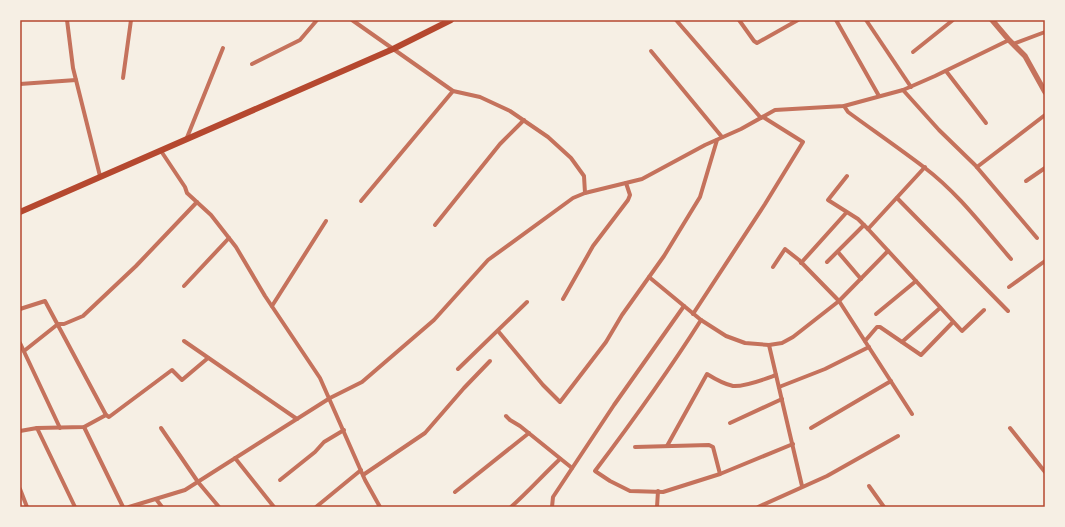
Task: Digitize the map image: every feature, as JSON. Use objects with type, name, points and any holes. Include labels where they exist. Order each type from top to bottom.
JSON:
[{"type":"main road","points":[[20,212],[393,49],[452,20]]},
{"type":"street","points":[[67,20],[73,68],[100,176]]},
{"type":"street","points":[[123,78],[131,20]]},
{"type":"street","points":[[252,64],[300,40],[317,20]]},
{"type":"street","points":[[352,20],[453,91],[480,97],[510,111],[548,137],[571,158],[584,176],[585,193]]},
{"type":"street","points":[[676,20],[762,117],[802,142],[765,204],[693,314]]},
{"type":"street","points":[[739,20],[757,43],[798,20]]},
{"type":"street","points":[[836,20],[879,96]]},
{"type":"street","points":[[866,20],[911,87]]},
{"type":"street","points":[[913,52],[954,20]]},
{"type":"street","points":[[992,20],[1025,56],[1045,92]]},
{"type":"street","points":[[129,507],[185,490],[330,398],[362,382],[434,320],[488,260],[573,198],[585,193],[642,180],[775,110],[844,106],[903,90],[1011,42],[1045,32]]},
{"type":"street","points":[[186,140],[223,48]]},
{"type":"street","points":[[651,51],[722,137]]},
{"type":"street","points":[[946,72],[986,123]]},
{"type":"street","points":[[20,84],[76,80]]},
{"type":"street","points":[[903,90],[939,130],[977,167],[1037,238]]},
{"type":"street","points":[[361,201],[453,91]]},
{"type":"street","points":[[844,106],[848,112],[925,168],[960,201],[1011,259]]},
{"type":"street","points":[[977,167],[1045,115]]},
{"type":"street","points":[[435,225],[500,144],[524,120]]},
{"type":"street","points":[[498,331],[560,402],[606,342],[622,315],[664,256],[700,197],[717,140]]},
{"type":"street","points":[[161,151],[185,187],[187,193],[211,215],[236,247],[272,306],[320,378],[363,475],[380,507]]},
{"type":"street","points":[[827,262],[897,198],[925,168]]},
{"type":"street","points":[[1026,181],[1045,168]]},
{"type":"street","points":[[847,176],[828,200],[866,227],[962,331],[984,310]]},
{"type":"street","points":[[562,299],[593,246],[628,200],[630,195],[626,184]]},
{"type":"street","points":[[897,198],[1008,311]]},
{"type":"street","points":[[24,351],[58,324],[64,324],[83,316],[136,266],[197,202]]},
{"type":"street","points":[[801,263],[846,213]]},
{"type":"street","points":[[272,306],[326,221]]},
{"type":"street","points":[[184,286],[229,238]]},
{"type":"street","points":[[773,267],[784,249],[801,263],[839,301],[912,414]]},
{"type":"street","points":[[649,277],[693,314],[726,336],[745,343],[769,345],[782,343],[793,337],[839,301],[888,251]]},
{"type":"street","points":[[838,252],[862,279]]},
{"type":"street","points":[[1009,287],[1045,261]]},
{"type":"street","points":[[876,314],[916,281]]},
{"type":"street","points":[[20,309],[45,301],[106,415]]},
{"type":"street","points":[[458,369],[527,302]]},
{"type":"street","points":[[552,507],[553,497],[572,468],[684,306]]},
{"type":"street","points":[[902,342],[940,308]]},
{"type":"street","points":[[701,320],[624,433],[595,471],[610,481],[630,491],[663,492],[720,474],[792,444]]},
{"type":"street","points":[[865,341],[878,327],[880,327],[921,355],[953,322]]},
{"type":"street","points":[[184,341],[297,419]]},
{"type":"street","points":[[20,343],[60,428]]},
{"type":"street","points":[[769,345],[802,486]]},
{"type":"street","points":[[779,387],[825,369],[869,347]]},
{"type":"street","points":[[20,431],[37,428],[84,427],[106,415],[109,417],[172,370],[182,380],[208,358]]},
{"type":"street","points":[[363,475],[425,433],[464,388],[490,361]]},
{"type":"street","points":[[667,446],[707,374],[733,386],[740,386],[776,376]]},
{"type":"street","points":[[811,428],[891,381]]},
{"type":"street","points":[[730,423],[782,400]]},
{"type":"street","points":[[506,416],[572,468]]},
{"type":"street","points":[[84,427],[122,507]]},
{"type":"street","points":[[37,428],[75,507]]},
{"type":"street","points":[[161,428],[198,482],[218,507]]},
{"type":"street","points":[[1010,428],[1045,472]]},
{"type":"street","points":[[280,480],[315,452],[324,442],[344,430]]},
{"type":"street","points":[[455,492],[529,433]]},
{"type":"street","points":[[758,507],[827,476],[898,436]]},
{"type":"street","points":[[635,447],[709,444],[713,447],[720,474]]},
{"type":"street","points":[[235,458],[274,507]]},
{"type":"street","points":[[511,507],[560,459]]},
{"type":"street","points":[[316,507],[361,470]]},
{"type":"street","points":[[869,486],[884,507]]},
{"type":"street","points":[[20,489],[27,507]]},
{"type":"street","points":[[656,507],[658,492]]},
{"type":"street","points":[[156,499],[162,507]]}]
